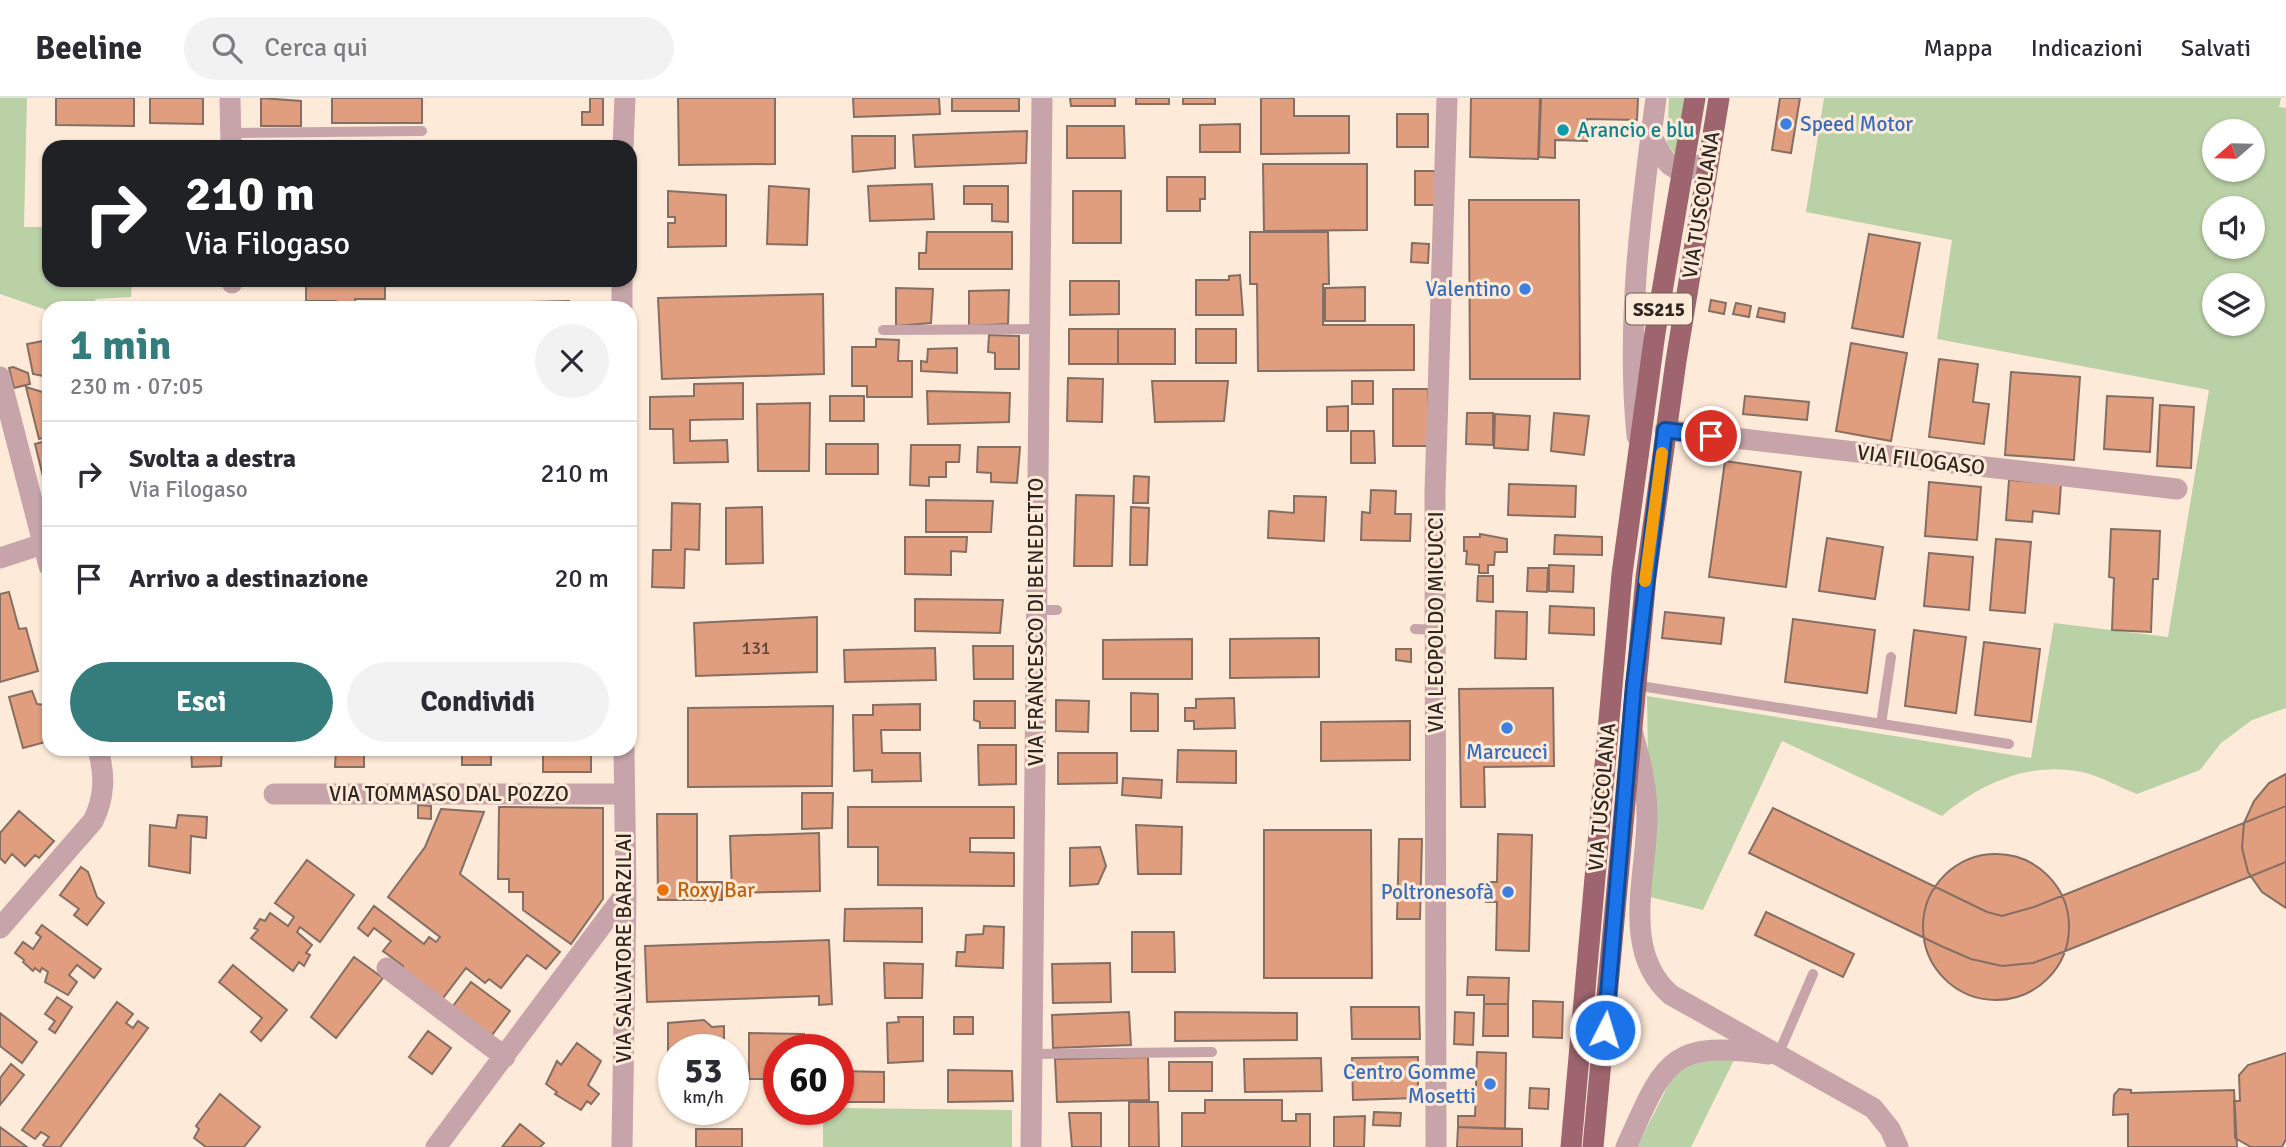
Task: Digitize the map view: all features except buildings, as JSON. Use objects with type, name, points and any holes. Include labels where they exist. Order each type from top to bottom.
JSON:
[{"type":"main road","name":"VIA TUSCOLANA","points":[[1571,1147],[1611,689],[1638,448],[1695,98]]},
{"type":"main road","name":"VIA TUSCOLANA","points":[[1593,1147],[1634,685],[1665,430],[1719,98]]},
{"type":"street","points":[[230,98],[230,140]]},
{"type":"street","points":[[624,140],[625,98]]},
{"type":"street","name":"VIA FRANCESCO DI BENEDETTO","points":[[1031,1147],[1046,610],[1038,329],[1042,98]]},
{"type":"street","name":"VIA LEOPOLDO MICUCCI","points":[[1436,1147],[1425,629],[1436,492],[1447,98]]},
{"type":"street","name":"VIA TUSCOLANA","points":[[1638,448],[1633,366],[1640,226],[1656,98]]},
{"type":"street","points":[[1651,134],[1666,162],[1683,171],[1698,167],[1709,159]]},
{"type":"street","points":[[0,377],[42,529]]},
{"type":"street","name":"VIA FILOGASO","points":[[1665,430],[2177,489]]},
{"type":"street","points":[[0,558],[42,544]]},
{"type":"street","points":[[1631,728],[1647,803],[1640,922],[1649,967],[1671,995],[1873,1108],[1890,1129],[1898,1147]]},
{"type":"street","points":[[0,928],[93,821],[104,783],[99,756]]},
{"type":"street","name":"VIA SALVATORE BARZILAI","points":[[622,1147],[626,893],[624,756]]},
{"type":"street","name":"VIA TOMMASO DAL POZZO","points":[[274,794],[624,794]]},
{"type":"street","points":[[436,1147],[626,893]]},
{"type":"street","points":[[387,968],[505,1057]]},
{"type":"street","points":[[1626,1147],[1660,1079],[1674,1063],[1687,1054],[1711,1049],[1778,1055]]},
{"type":"lane","points":[[230,140],[422,131]]},
{"type":"lane","points":[[883,330],[1038,329]]},
{"type":"lane","points":[[1881,724],[1891,657]]},
{"type":"lane","points":[[1634,685],[2009,744]]},
{"type":"lane","points":[[1778,1055],[1813,974]]},
{"type":"lane","points":[[1032,1054],[1212,1052]]},
{"type":"green space","points":[[0,98],[27,98],[24,227],[42,227],[42,287],[132,287],[131,297],[94,301],[42,301],[42,309],[0,294]]},
{"type":"green space","points":[[1669,98],[1685,98],[1676,156],[1667,143]]},
{"type":"green space","points":[[1824,98],[2281,98],[2279,107],[2286,108],[2286,708],[2252,720],[2221,743],[2200,770],[2137,794],[2082,772],[2043,770],[2006,778],[1989,785],[1942,816],[1782,741],[1703,910],[1650,897],[1647,696],[2031,758],[2054,623],[2168,637],[2209,390],[1937,339],[1952,240],[1806,212]]},
{"type":"green space","points":[[1703,1058],[1734,1060],[1691,1147],[1637,1147],[1675,1072]]},
{"type":"green space","points":[[854,1108],[1012,1110],[1012,1147],[823,1147],[823,1125],[854,1125]]},
{"type":"slow traffic","points":[[1645,581],[1662,453]]},
{"type":"place","name":"Speed Motor","points":[[1786,124]]},
{"type":"place","name":"Arancio e blu","points":[[1563,130]]},
{"type":"place","name":"Valentino","points":[[1525,289]]},
{"type":"place","name":"Marcucci","points":[[1507,728]]},
{"type":"place","name":"Roxy Bar","points":[[663,890]]},
{"type":"place","name":"Poltronesofà","points":[[1508,892]]},
{"type":"place","name":"Centro Gomme Mosetti","points":[[1490,1084]]},
{"type":"route","points":[[1605,1030],[1634,685],[1665,430],[1711,436]]}]
